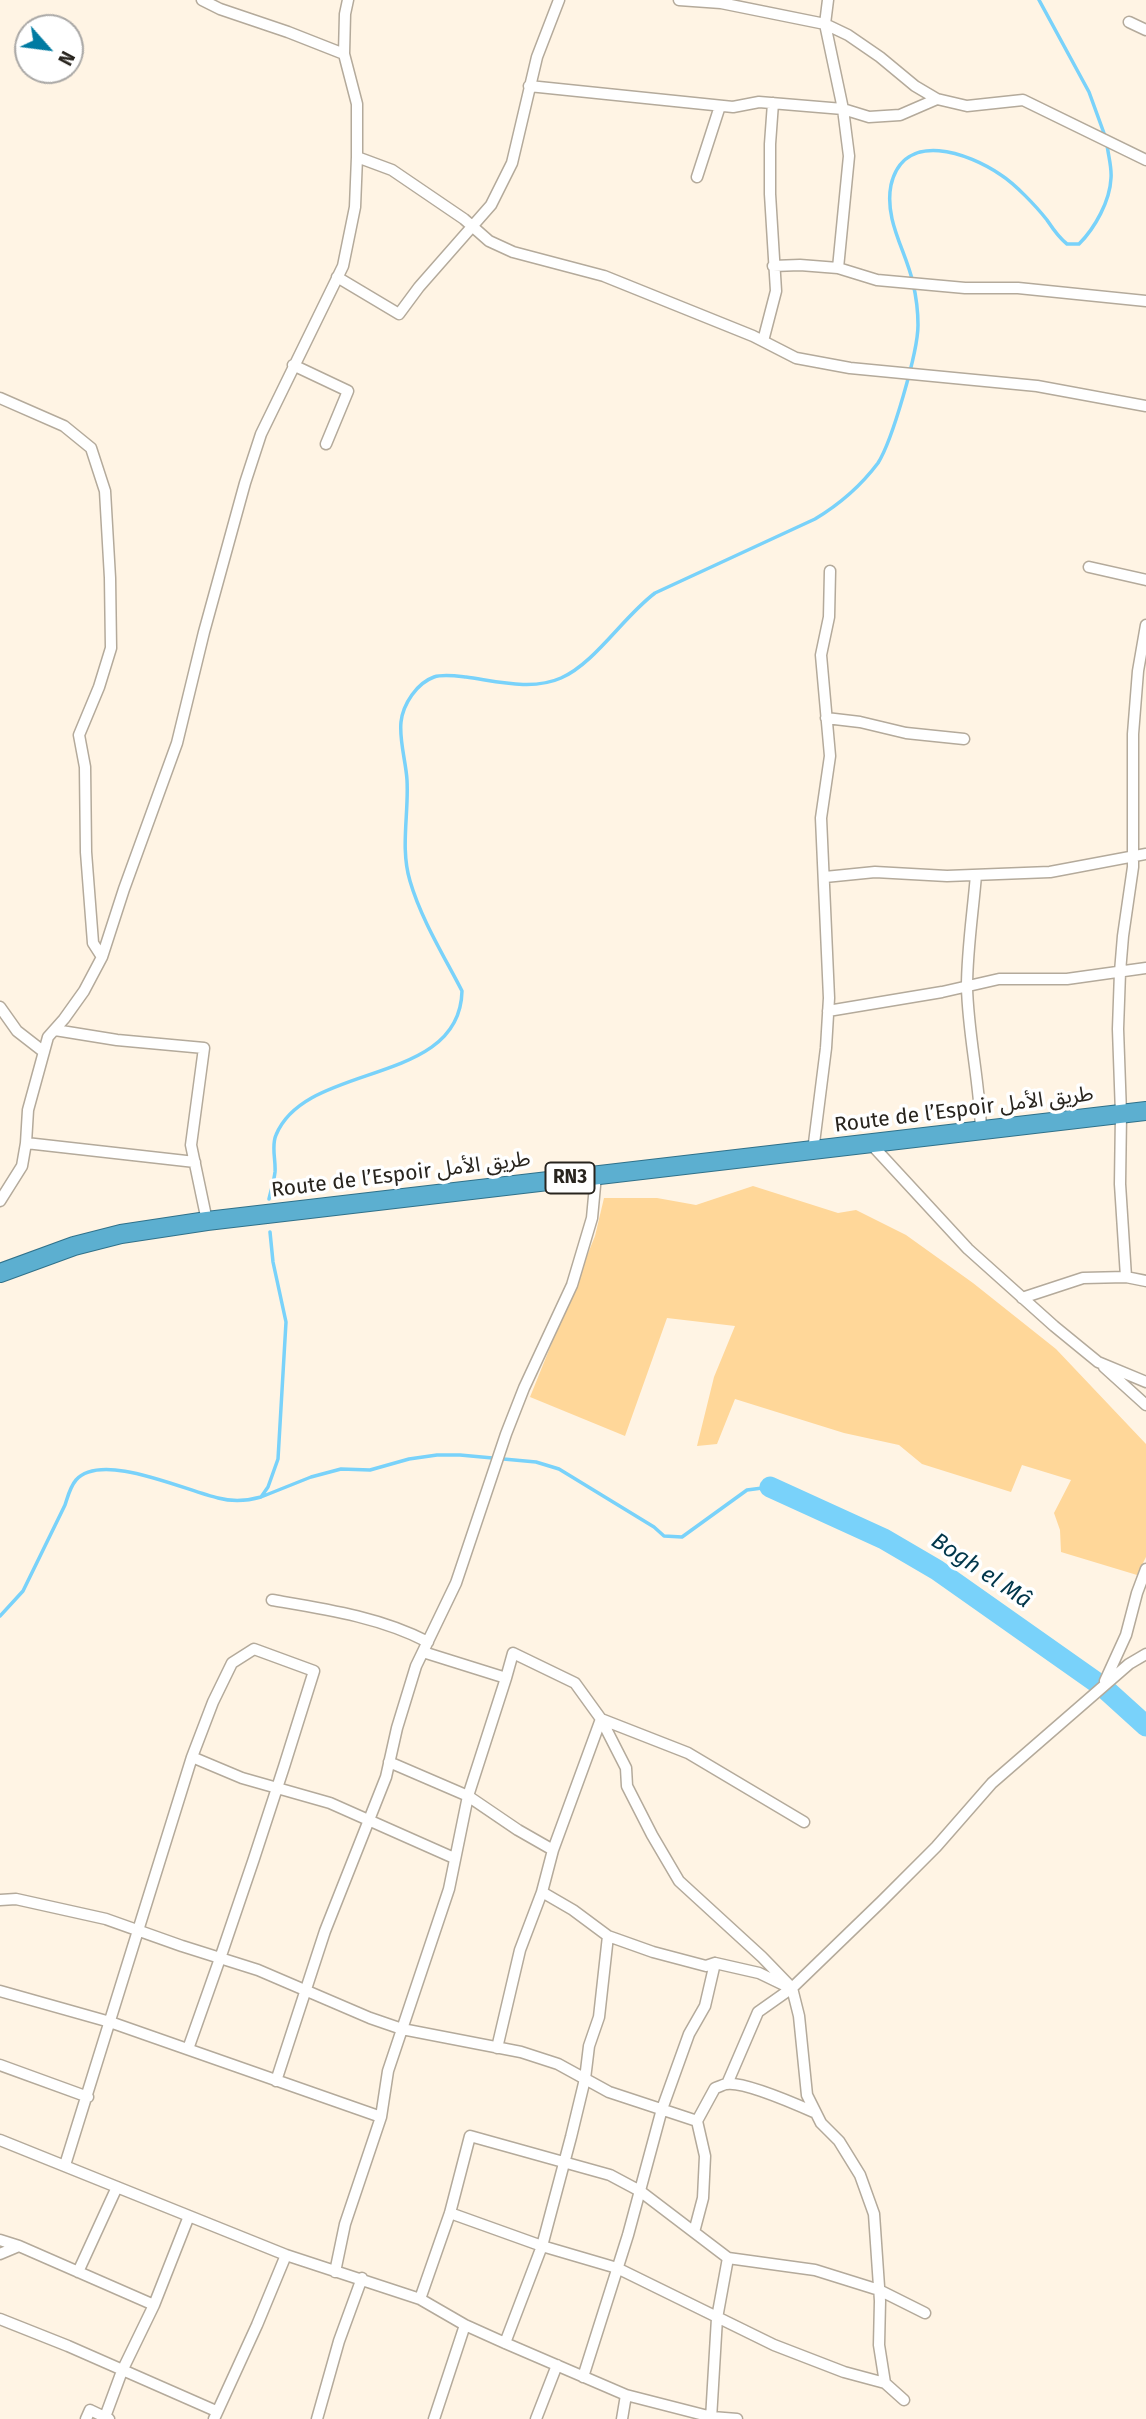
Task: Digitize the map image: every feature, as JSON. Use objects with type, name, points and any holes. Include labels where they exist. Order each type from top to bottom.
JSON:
[{"type":"highway","name":"Route de l’Espoir طريق الأمل","points":[[0,1273],[121,1234],[207,1221],[1146,1111]]},
{"type":"street","points":[[202,0],[344,54]]},
{"type":"street","points":[[0,1201],[22,1166],[28,1110],[48,1037],[84,991],[102,957],[177,743],[245,483],[261,434],[343,266],[355,207],[357,158],[357,104],[344,54],[348,0]]},
{"type":"street","points":[[337,277],[399,314],[419,287],[491,205],[512,163],[537,57],[559,0]]},
{"type":"street","points":[[679,0],[722,4],[825,24],[848,34],[915,86],[937,99],[967,106],[1023,100],[1144,159],[1146,146]]},
{"type":"street","points":[[828,0],[825,24],[843,109],[849,156],[838,268]]},
{"type":"street","points":[[1129,22],[1146,30]]},
{"type":"street","points":[[529,86],[733,107],[759,102],[843,109],[869,117],[900,115],[937,99]]},
{"type":"street","points":[[763,341],[776,291],[770,144],[773,103]]},
{"type":"street","points":[[697,177],[720,106]]},
{"type":"street","points":[[357,158],[392,170],[472,226],[489,242],[513,252],[604,276],[763,341],[796,358],[850,368],[1037,386],[1146,406]]},
{"type":"street","points":[[773,266],[838,268],[877,279],[913,283],[965,288],[1018,288],[1146,301]]},
{"type":"street","points":[[293,365],[348,391],[326,444]]},
{"type":"street","points":[[0,398],[64,426],[91,448],[105,491],[111,648],[99,687],[79,735],[85,768],[86,852],[93,943],[102,957]]},
{"type":"street","points":[[1089,567],[1146,580]]},
{"type":"street","points":[[813,1151],[828,1011],[821,818],[830,756],[821,655],[829,617],[830,571]]},
{"type":"street","points":[[1126,1278],[1120,1184],[1118,1029],[1120,972],[1133,856],[1133,734],[1141,693],[1138,671],[1146,625]]},
{"type":"street","points":[[826,719],[860,722],[906,733],[964,739]]},
{"type":"street","points":[[825,877],[875,873],[947,876],[1050,872],[1146,854]]},
{"type":"street","points":[[976,875],[967,986],[981,1131]]},
{"type":"street","points":[[828,1011],[999,979],[1067,979],[1146,968]]},
{"type":"street","points":[[0,1007],[17,1031],[44,1052]]},
{"type":"street","points":[[55,1030],[117,1040],[204,1048],[191,1145],[207,1221]]},
{"type":"street","points":[[26,1143],[195,1162]]},
{"type":"street","points":[[871,1144],[968,1249],[1146,1405]]},
{"type":"street","points":[[276,2081],[325,1931],[386,1777],[412,1679],[456,1583],[524,1388],[572,1285],[592,1218],[596,1175]]},
{"type":"street","points":[[1022,1298],[1083,1278],[1146,1281]]},
{"type":"street","points":[[1098,1362],[1146,1382]]},
{"type":"street","points":[[1103,1687],[1126,1635],[1136,1592],[1146,1569]]},
{"type":"street","points":[[272,1600],[334,1611],[403,1629],[425,1647],[506,1678]]},
{"type":"street","points":[[65,2165],[192,1758],[213,1702],[232,1664],[254,1649],[314,1671],[248,1881],[188,2049]]},
{"type":"street","points":[[335,2272],[345,2224],[381,2117],[387,2071],[449,1889],[468,1796],[513,1653],[575,1683],[601,1719],[626,1768],[627,1786],[679,1881],[792,1988],[799,2016],[807,2095],[821,2123],[839,2141],[860,2175],[874,2214],[880,2291],[879,2345],[885,2383]]},
{"type":"street","points":[[727,2084],[758,2012],[792,1988],[936,1847],[992,1783],[1129,1664],[1146,1654]]},
{"type":"street","points":[[601,1719],[688,1753],[804,1822]]},
{"type":"street","points":[[497,2048],[520,1951],[542,1892],[553,1850],[601,1719]]},
{"type":"street","points":[[192,1758],[242,1778],[330,1803],[454,1858]]},
{"type":"street","points":[[389,1762],[468,1796],[553,1850]]},
{"type":"street","points":[[542,1892],[573,1910],[608,1936],[653,1952],[706,1966],[715,1963],[759,1973],[792,1988]]},
{"type":"street","points":[[0,1900],[16,1899],[62,1908],[138,1930],[307,1990],[402,2029],[522,2053],[558,2064],[609,2092],[697,2121]]},
{"type":"street","points":[[505,2343],[542,2246],[564,2164],[585,2079],[589,2046],[599,2017],[608,1936]]},
{"type":"street","points":[[583,2377],[662,2109],[685,2043],[705,2006],[715,1963]]},
{"type":"street","points":[[0,1991],[110,2022],[381,2117]]},
{"type":"street","points":[[0,2065],[88,2097]]},
{"type":"street","points":[[694,2232],[703,2198],[705,2156],[697,2121],[715,2088],[727,2084],[779,2096],[816,2113]]},
{"type":"street","points":[[420,2299],[450,2213],[470,2136],[610,2175],[640,2191],[729,2258],[815,2270],[880,2291],[925,2313]]},
{"type":"street","points":[[0,2140],[286,2255],[420,2299],[466,2325],[626,2395],[711,2418],[737,2419]]},
{"type":"street","points":[[78,2272],[117,2187]]},
{"type":"street","points":[[450,2213],[542,2246],[617,2268],[774,2345],[844,2372],[885,2383],[904,2400]]},
{"type":"street","points":[[86,2419],[90,2410],[107,2418],[122,2371],[154,2305],[189,2216]]},
{"type":"street","points":[[0,2240],[154,2305]]},
{"type":"street","points":[[0,2254],[19,2246]]},
{"type":"street","points":[[0,2319],[68,2346],[215,2415],[286,2255]]},
{"type":"street","points":[[711,2418],[717,2318],[729,2258]]},
{"type":"street","points":[[317,2419],[339,2341],[362,2278]]},
{"type":"street","points":[[434,2419],[466,2325]]},
{"type":"street","points":[[536,2419],[557,2365]]},
{"type":"street","points":[[622,2419],[626,2395]]},
{"type":"shaded area","points":[[753,1186],[838,1213],[856,1210],[906,1235],[973,1283],[1056,1349],[1146,1444],[1146,1557],[1137,1575],[1061,1552],[1060,1530],[1054,1513],[1071,1480],[1022,1465],[1011,1492],[922,1464],[899,1445],[844,1433],[735,1399],[717,1444],[697,1446],[714,1377],[735,1326],[667,1318],[625,1436],[530,1397],[595,1236],[604,1198],[657,1198],[696,1205]]},
{"type":"waterway","points":[[1039,0],[1089,92],[1105,136]]},
{"type":"waterway","points":[[269,1199],[275,1172],[276,1135],[293,1112],[317,1095],[410,1059],[436,1044],[455,1022],[462,991],[420,909],[407,869],[407,780],[401,729],[402,715],[412,695],[428,680],[442,676],[526,684],[561,678],[586,662],[655,593],[815,519],[841,501],[871,472],[884,452],[903,396],[917,338],[918,315],[914,288],[890,211],[891,185],[898,168],[909,157],[923,151],[939,151],[972,159],[1013,184],[1067,244],[1079,244],[1096,222],[1108,196],[1111,174],[1107,144]]},
{"type":"waterway","points":[[0,1616],[23,1591],[69,1492],[76,1480],[88,1472],[124,1471],[229,1500],[261,1497],[268,1487],[278,1459],[286,1322],[273,1262],[270,1232]]},
{"type":"waterway","points":[[261,1497],[311,1477],[341,1469],[370,1470],[409,1459],[437,1455],[536,1462],[559,1469],[654,1527],[664,1536],[682,1537],[747,1490],[770,1487]]},
{"type":"waterway","name":"Bogh el Mâ","points":[[770,1487],[884,1539],[937,1570],[1103,1687],[1146,1726]]}]
